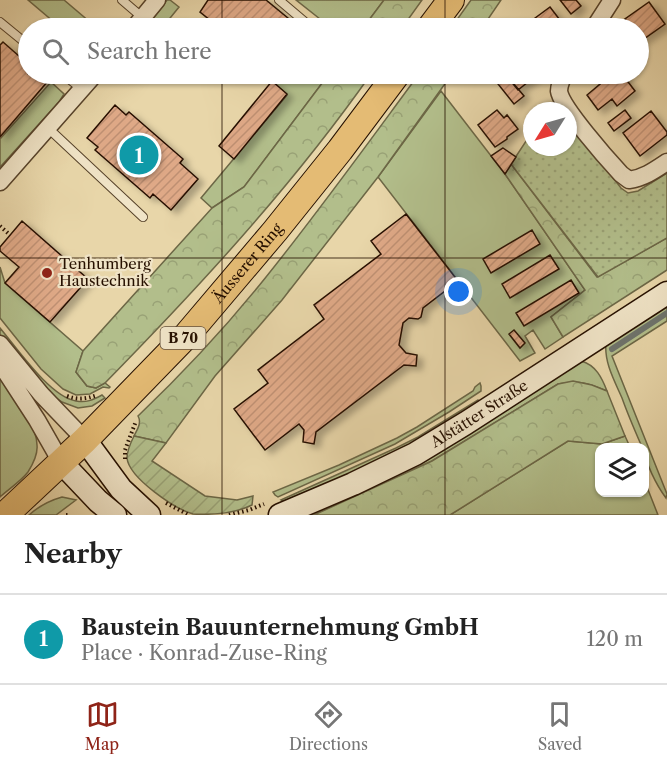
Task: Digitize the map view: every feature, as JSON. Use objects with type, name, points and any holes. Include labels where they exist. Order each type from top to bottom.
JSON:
[{"type":"main road","points":[[438,18],[451,0]]},
{"type":"main road","name":"Äusserer Ring","points":[[5,515],[85,440],[186,336],[275,231],[390,84]]},
{"type":"main road","name":"Alstätter Straße","points":[[280,515],[353,484],[415,454],[667,293]]},
{"type":"main road","points":[[85,440],[121,489],[155,507]]},
{"type":"main road","points":[[61,462],[98,501],[115,515]]},
{"type":"street","points":[[142,18],[157,0]]},
{"type":"street","points":[[600,18],[612,0]]},
{"type":"street","points":[[0,182],[86,84]]},
{"type":"street","points":[[561,84],[559,90],[564,103],[621,174],[629,180],[647,175],[667,162]]},
{"type":"street","points":[[0,344],[41,394],[85,440]]},
{"type":"street","points":[[0,363],[61,462]]},
{"type":"lane","points":[[122,0],[135,18]]},
{"type":"lane","points":[[279,0],[300,18]]},
{"type":"lane","points":[[0,22],[18,37]]},
{"type":"lane","points":[[76,84],[82,89]]},
{"type":"lane","points":[[48,128],[143,217]]},
{"type":"path","points":[[0,226],[10,235]]},
{"type":"path","points":[[61,393],[77,399],[106,391]]},
{"type":"path","points":[[125,460],[125,450],[136,421]]},
{"type":"path","points":[[155,507],[177,510],[189,515]]},
{"type":"green space","points":[[28,0],[64,0],[85,18],[49,18]]},
{"type":"green space","points":[[167,0],[179,7],[170,18],[154,18]]},
{"type":"green space","points":[[296,0],[384,0],[370,18],[319,18]]},
{"type":"green space","points":[[384,0],[422,0],[409,18],[370,18]]},
{"type":"green space","points":[[471,0],[501,0],[489,18],[458,18]]},
{"type":"green space","points":[[49,84],[53,84],[64,94],[0,167],[0,139]]},
{"type":"green space","points":[[275,84],[321,84],[244,187],[212,208],[201,198],[287,95]]},
{"type":"green space","points":[[321,84],[364,84],[278,195],[210,272],[105,383],[96,388],[87,386],[76,372],[83,351],[212,208],[244,187]]},
{"type":"green space","points":[[412,84],[445,84],[378,177],[282,300],[215,376],[166,443],[134,436],[139,424],[138,416],[233,317],[322,204]]},
{"type":"green space","points":[[441,91],[505,174],[585,290],[551,317],[563,337],[545,349],[533,330],[525,336],[535,353],[520,361],[378,177]]},
{"type":"green space","points":[[577,132],[621,188],[628,193],[638,191],[667,173],[667,238],[598,277],[511,164],[523,146],[523,156],[577,156]]},
{"type":"green space","points":[[511,164],[597,277],[667,238],[667,270],[563,337],[551,317],[585,290],[505,174]]},
{"type":"green space","points":[[0,267],[5,283],[83,351],[76,372],[87,386],[96,388],[105,383],[109,388],[103,387],[90,394],[76,395],[63,389],[41,369],[0,318]]},
{"type":"green space","points":[[667,303],[667,321],[612,356],[647,443],[640,443],[610,371],[606,343]]},
{"type":"green space","points":[[0,328],[45,381],[66,398],[83,402],[102,395],[105,398],[92,406],[78,408],[62,402],[0,337]]},
{"type":"green space","points":[[581,361],[594,369],[601,377],[607,391],[583,383],[558,384],[432,461],[311,515],[312,511]]},
{"type":"green space","points":[[0,375],[28,418],[36,437],[37,448],[35,459],[28,472],[0,497]]},
{"type":"green space","points":[[573,381],[607,391],[625,436],[605,443],[568,441],[450,515],[314,515],[432,461],[558,384]]},
{"type":"green space","points":[[480,383],[481,391],[395,444],[278,497],[273,492],[397,438],[473,391]]},
{"type":"green space","points":[[478,400],[477,404],[401,451],[284,502],[281,500],[418,437]]},
{"type":"green space","points":[[134,436],[166,443],[152,461],[205,496],[237,500],[253,496],[252,505],[231,512],[208,514],[193,514],[175,506],[154,492],[130,466],[127,455]]},
{"type":"green space","points":[[625,436],[628,443],[605,443]]},
{"type":"green space","points":[[568,441],[595,443],[595,497],[649,497],[649,492],[658,515],[450,515]]},
{"type":"green space","points":[[649,449],[667,494],[666,498],[649,467]]},
{"type":"green space","points":[[62,497],[76,500],[56,515],[29,515],[44,504]]},
{"type":"building","points":[[208,0],[266,0],[288,18],[208,18],[200,12]]},
{"type":"building","points":[[560,0],[576,0],[581,6],[571,14]]},
{"type":"building","points":[[649,2],[665,24],[649,35],[649,18],[626,18]]},
{"type":"building","points":[[550,7],[558,18],[535,18]]},
{"type":"building","points":[[3,42],[18,55],[18,84],[45,84],[0,137],[0,45]]},
{"type":"building","points":[[270,84],[275,84],[287,94],[234,159],[219,146]]},
{"type":"building","points":[[498,84],[514,84],[524,96],[514,104]]},
{"type":"building","points":[[513,84],[526,84],[518,90]]},
{"type":"building","points":[[600,84],[630,84],[635,91],[617,106],[612,99],[598,110],[587,95]]},
{"type":"building","points":[[115,105],[126,115],[129,112],[183,159],[180,163],[198,179],[171,210],[153,194],[150,198],[95,150],[98,147],[87,138]]},
{"type":"building","points":[[497,110],[504,118],[507,115],[518,129],[495,147],[478,125]]},
{"type":"building","points":[[625,110],[631,118],[614,131],[608,123]]},
{"type":"building","points":[[651,111],[667,135],[640,156],[623,133]]},
{"type":"building","points":[[503,148],[516,157],[505,174],[491,156]]},
{"type":"building","points":[[406,214],[458,281],[423,308],[421,317],[409,318],[403,323],[399,345],[406,353],[417,355],[416,366],[404,365],[316,432],[314,444],[303,442],[304,430],[299,424],[265,450],[234,409],[268,383],[258,370],[324,319],[314,305],[381,254],[371,241]]},
{"type":"building","name":"Tenhumberg Haustechnik","points":[[22,221],[88,279],[50,322],[5,283],[19,267],[0,251],[0,247]]},
{"type":"building","points":[[532,230],[540,244],[491,273],[483,259]]},
{"type":"building","points":[[550,255],[559,269],[510,298],[502,284]]},
{"type":"building","points":[[571,280],[579,293],[524,326],[516,313]]},
{"type":"building","points":[[514,330],[525,343],[520,348],[509,334]]},
{"type":"waterway","points":[[612,349],[667,313]]},
{"type":"place","name":"Baustein Bauunternehmung GmbH","points":[[139,155]]},
{"type":"place","name":"Tenhumberg Haustechnik","points":[[47,273]]}]
